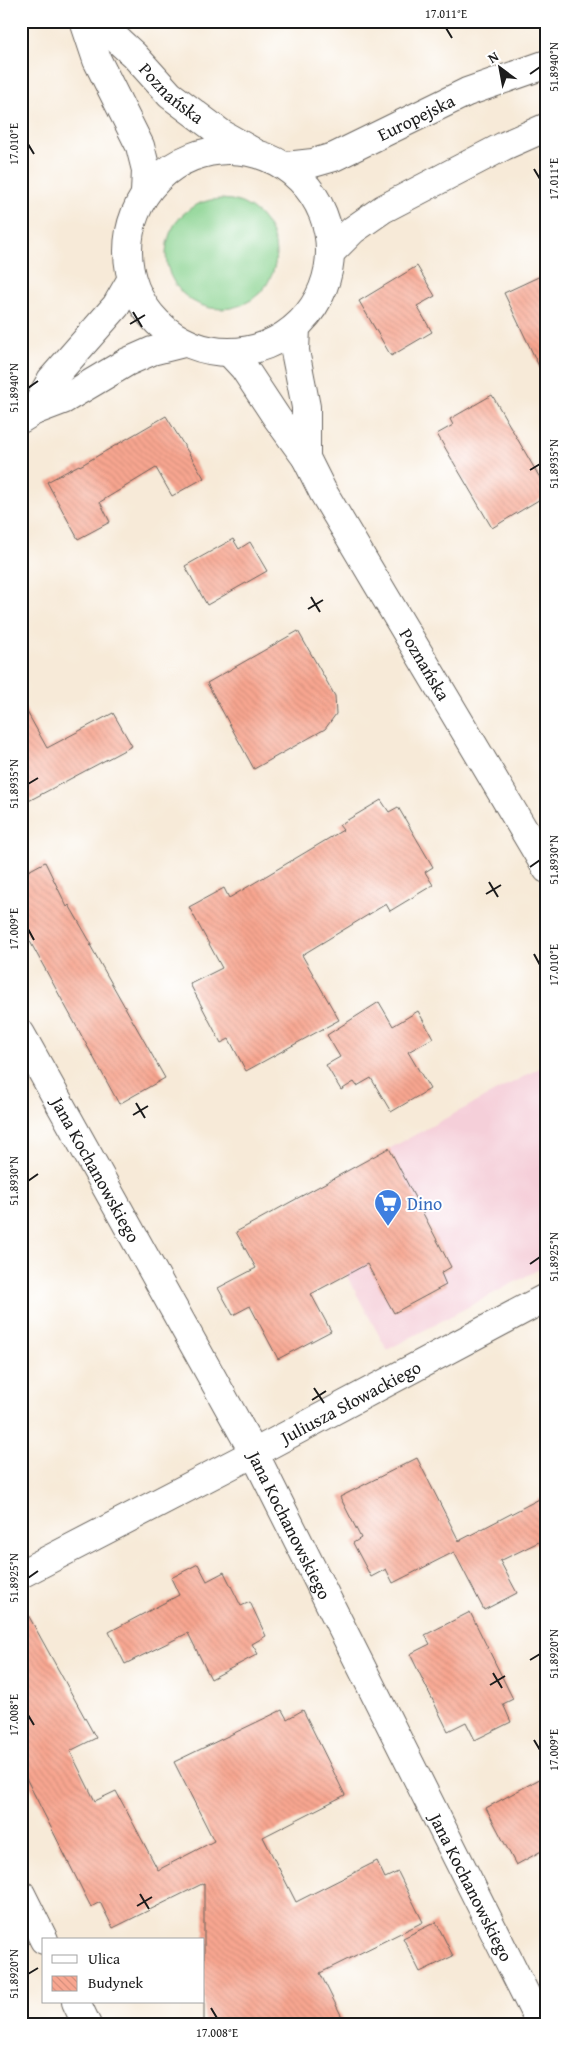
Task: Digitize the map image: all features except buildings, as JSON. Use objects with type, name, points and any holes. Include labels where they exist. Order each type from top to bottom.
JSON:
[{"type":"street","points":[[84,21],[97,60],[140,146],[146,170],[146,193]]},
{"type":"street","name":"Poznańska","points":[[97,21],[134,55],[170,95],[222,134],[255,153]]},
{"type":"street","name":"Europejska","points":[[286,166],[313,163],[334,156],[467,92],[547,64]]},
{"type":"street","points":[[331,252],[353,230],[383,209],[504,146],[547,127]]},
{"type":"street","points":[[224,150],[255,153],[271,158],[286,166],[305,183],[319,204],[328,227],[331,252],[327,280],[315,306],[296,328],[276,342],[254,350],[230,353],[206,350],[184,343],[161,327],[142,306],[131,280],[127,250],[132,220],[146,193],[167,171],[194,155],[224,150]]},
{"type":"street","points":[[28,415],[51,380],[116,306],[131,280]]},
{"type":"street","name":"Poznańska","points":[[296,328],[295,351],[306,407],[306,458]]},
{"type":"street","points":[[28,415],[63,400],[127,362],[152,351],[184,343]]},
{"type":"street","name":"Poznańska","points":[[230,353],[244,368],[306,458],[323,492],[547,869]]},
{"type":"street","name":"Jana Kochanowskiego","points":[[21,1034],[254,1453],[541,2025]]},
{"type":"street","name":"Juliusza Słowackiego","points":[[21,1574],[254,1453],[547,1297]]},
{"type":"street","points":[[21,1894],[43,1938]]},
{"type":"street","points":[[77,2004],[87,2025]]},
{"type":"shaded area","points":[[547,1064],[547,1265],[387,1350],[303,1195]]},
{"type":"green space","points":[[221,199],[242,203],[260,215],[272,233],[276,254],[272,275],[260,293],[242,305],[221,309],[200,305],[182,293],[170,275],[166,254],[170,233],[182,215],[200,203]]},
{"type":"place","name":"Dino","points":[[388,1227]]}]
